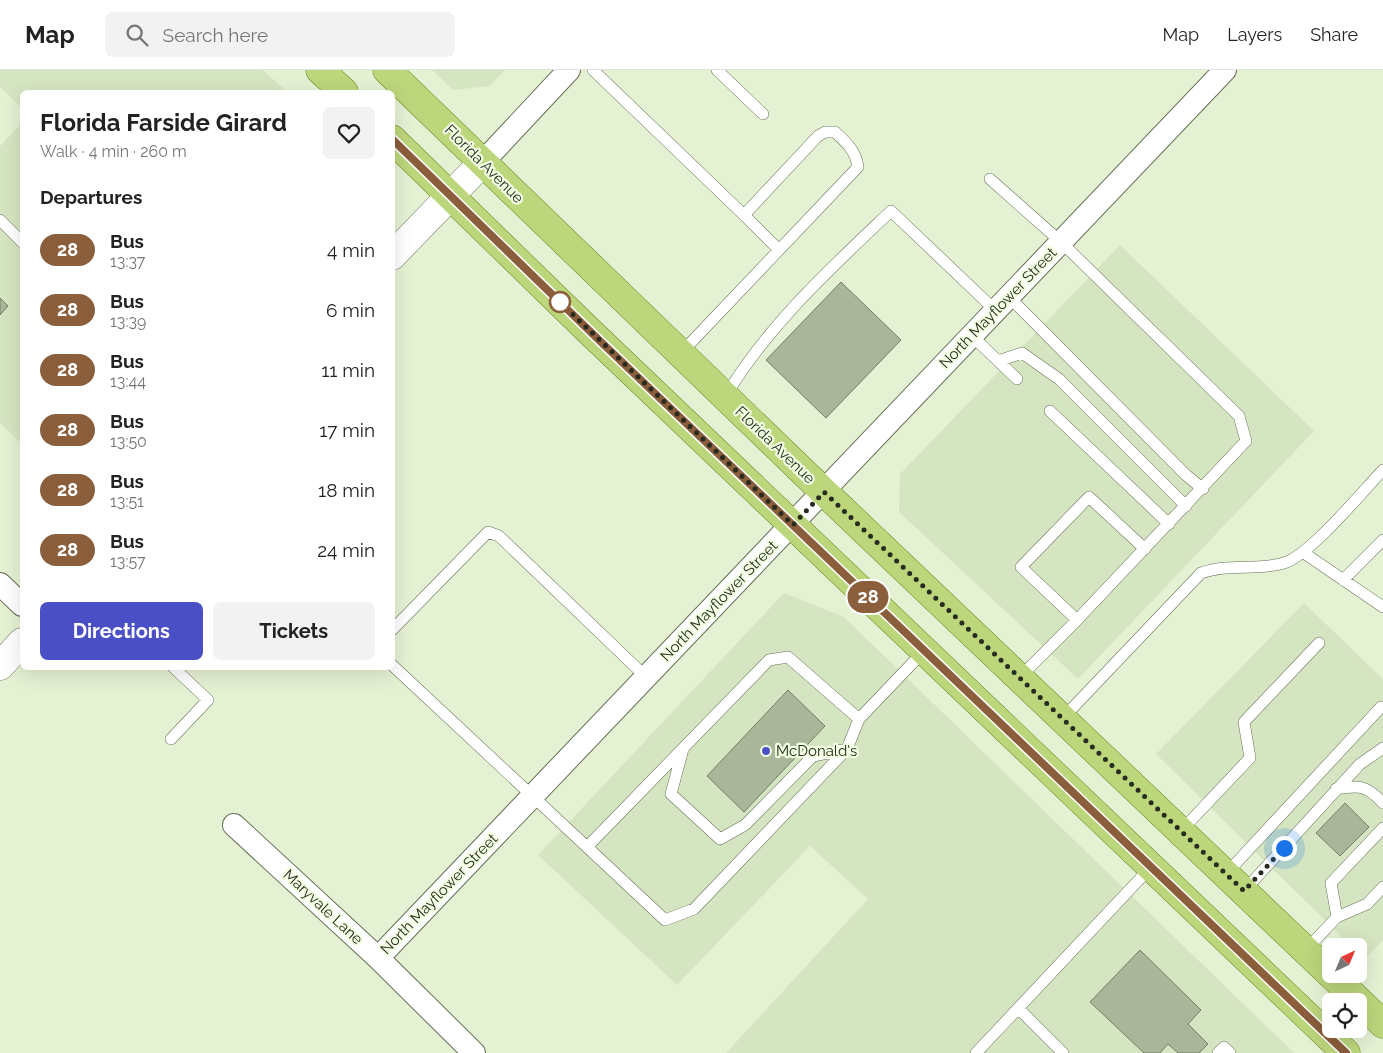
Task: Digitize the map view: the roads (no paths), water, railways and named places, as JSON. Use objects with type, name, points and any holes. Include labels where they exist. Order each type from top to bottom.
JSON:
[{"type":"main road","points":[[320,70],[342,90]]},
{"type":"main road","name":"Florida Avenue","points":[[387,70],[824,492],[1383,1024]]},
{"type":"main road","points":[[395,142],[1346,1053]]},
{"type":"street","points":[[395,253],[569,70]]},
{"type":"street","name":"North Mayflower Street","points":[[378,958],[1225,70]]},
{"type":"street","points":[[0,584],[20,603]]},
{"type":"street","points":[[0,666],[20,644]]},
{"type":"street","name":"Maryvale Lane","points":[[234,825],[378,958],[474,1053]]},
{"type":"lane","points":[[593,70],[779,250]]},
{"type":"lane","points":[[717,70],[763,114]]},
{"type":"lane","points":[[680,354],[858,167],[849,145],[835,132],[825,132],[818,136],[744,215]]},
{"type":"lane","points":[[990,179],[1061,242],[1239,416],[1246,441],[1169,524],[1019,678]]},
{"type":"lane","points":[[725,397],[745,363],[793,308],[891,211],[933,251],[1002,304],[1186,475],[1203,488]]},
{"type":"lane","points":[[0,220],[20,240]]},
{"type":"lane","points":[[972,336],[1017,379]]},
{"type":"lane","points":[[998,360],[1022,353],[1059,379],[1186,506]]},
{"type":"lane","points":[[1050,411],[1169,524]]},
{"type":"lane","points":[[1062,719],[1201,573],[1217,567],[1265,566],[1284,563],[1304,553],[1383,470]]},
{"type":"lane","points":[[1077,620],[1021,566],[1089,497],[1145,549]]},
{"type":"lane","points":[[395,627],[488,532],[499,536],[646,677]]},
{"type":"lane","points":[[1343,580],[1383,540]]},
{"type":"lane","points":[[1304,553],[1383,607]]},
{"type":"lane","points":[[1181,831],[1250,758],[1244,722],[1319,643]]},
{"type":"lane","points":[[395,668],[665,920],[694,909],[847,749],[859,719],[924,650]]},
{"type":"lane","points":[[587,847],[769,660],[788,657],[859,719]]},
{"type":"lane","points":[[171,739],[208,700],[176,670]]},
{"type":"lane","points":[[1235,883],[1381,707]]},
{"type":"lane","points":[[684,747],[671,794],[720,839],[745,825],[814,756],[847,749]]},
{"type":"lane","points":[[1235,883],[1336,789],[1360,764],[1383,748]]},
{"type":"lane","points":[[1336,789],[1357,785],[1373,792],[1383,803]]},
{"type":"lane","points":[[1337,917],[1331,883],[1383,828]]},
{"type":"lane","points":[[976,1053],[1151,867]]},
{"type":"lane","points":[[1306,950],[1337,917],[1367,904],[1383,887]]},
{"type":"lane","points":[[1018,1008],[1063,1053]]},
{"type":"lane","points":[[1218,1053],[1224,1047],[1230,1053]]},
{"type":"place","name":"McDonald's","points":[[766,751]]}]
